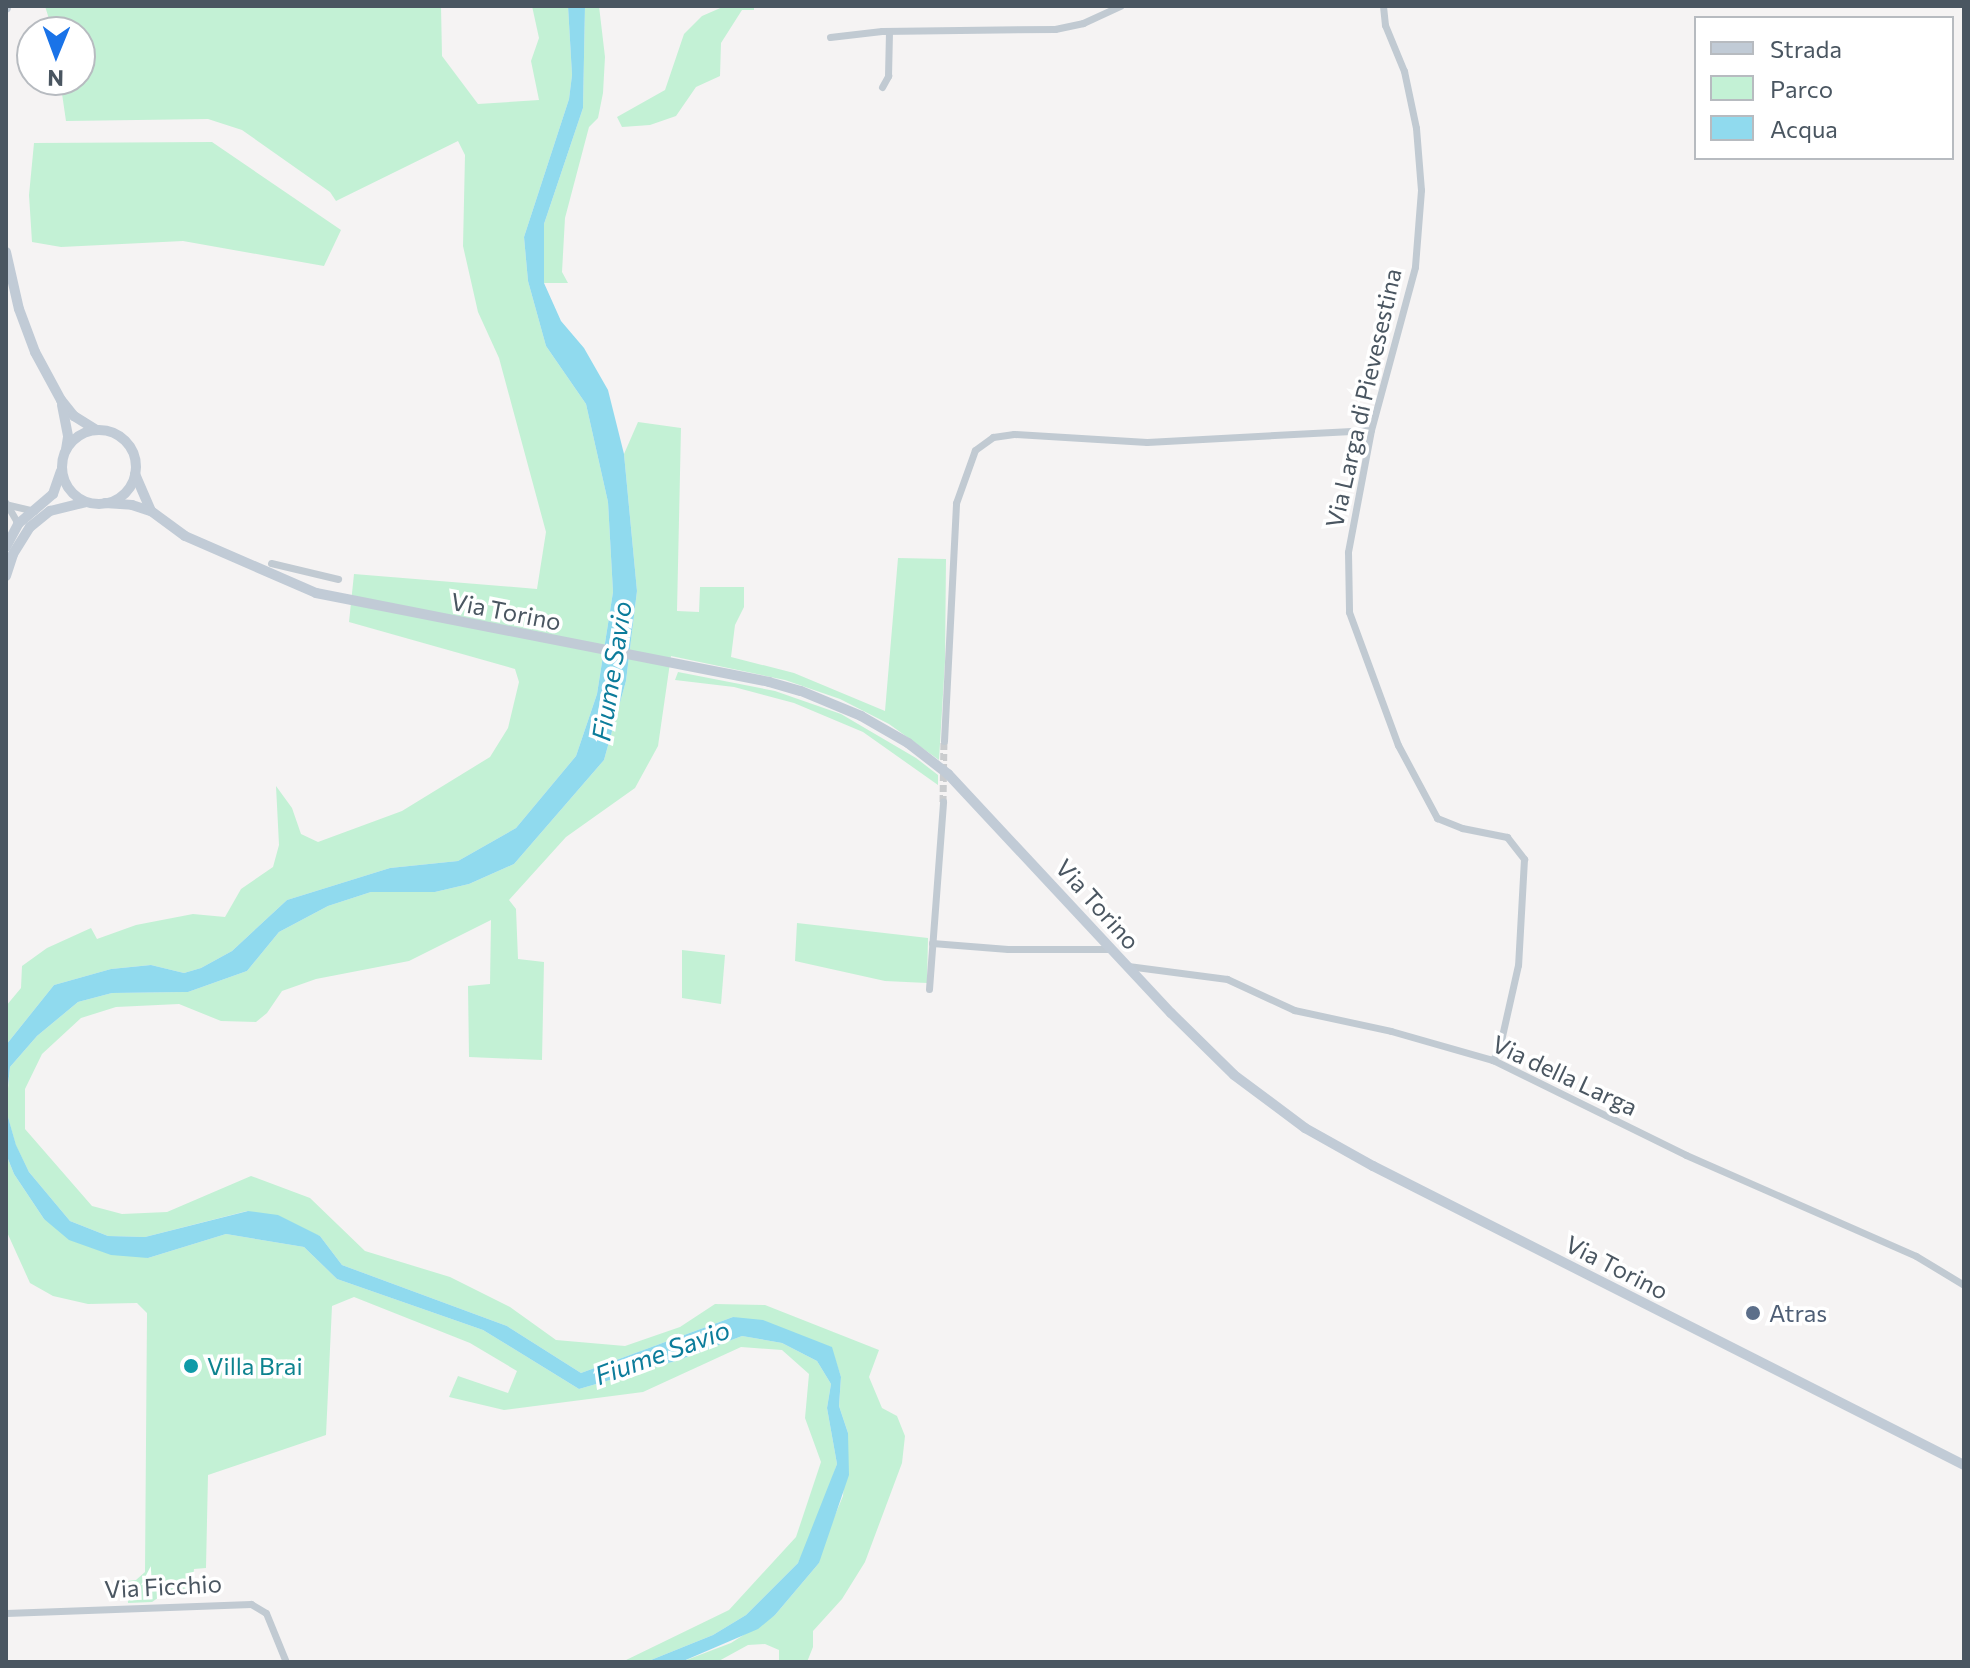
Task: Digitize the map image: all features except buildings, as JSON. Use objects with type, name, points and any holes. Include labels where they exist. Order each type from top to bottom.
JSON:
[{"type":"main road","points":[[6,252],[30,338],[61,400],[67,423],[62,469],[53,494],[18,528],[6,547]]},
{"type":"main road","points":[[61,400],[74,416],[96,430],[115,433],[130,446],[135,474],[151,511]]},
{"type":"main road","points":[[65,450],[73,440],[96,430]]},
{"type":"main road","points":[[62,469],[69,489],[86,502]]},
{"type":"main road","points":[[6,576],[18,528],[50,511],[86,502],[105,503],[125,493],[135,474]]},
{"type":"main road","name":"Via Torino","points":[[105,503],[132,505],[151,511],[185,536],[316,593],[734,675],[833,703],[908,743],[948,774],[1234,1075],[1338,1148],[1964,1465]]},
{"type":"street","points":[[830,37],[889,31],[1055,29],[1083,23],[1120,6]]},
{"type":"street","name":"Via Larga di Pievesestina","points":[[1383,6],[1385,25],[1404,71],[1416,128],[1421,190],[1415,267],[1371,430],[1348,552],[1349,612],[1398,745],[1437,818],[1462,828],[1507,837],[1524,859],[1518,965],[1500,1045],[1493,1060]]},
{"type":"street","points":[[882,87],[888,76],[889,31]]},
{"type":"street","points":[[944,741],[956,503],[975,450],[993,437],[1014,434],[1147,442],[1371,430]]},
{"type":"street","points":[[6,504],[34,511]]},
{"type":"street","points":[[6,504],[18,528]]},
{"type":"street","points":[[271,563],[338,579]]},
{"type":"street","points":[[284,580],[303,572]]},
{"type":"street","points":[[929,989],[943,802]]},
{"type":"street","points":[[932,943],[1008,949],[1112,949]]},
{"type":"street","name":"Via della Larga","points":[[1128,966],[1227,979],[1294,1010],[1391,1031],[1493,1060],[1686,1155],[1916,1256],[1964,1285]]},
{"type":"street","name":"Via Ficchio","points":[[6,1613],[251,1604],[266,1613],[286,1662]]},
{"type":"green space","points":[[45,6],[441,6],[442,56],[478,104],[539,100],[531,61],[539,38],[532,6],[568,6],[572,75],[569,99],[524,237],[528,281],[546,346],[586,404],[608,502],[613,592],[597,694],[576,756],[516,828],[458,861],[390,868],[287,900],[232,951],[201,968],[184,973],[151,965],[111,969],[54,985],[6,1045],[6,1006],[21,988],[22,966],[47,948],[91,928],[97,939],[136,925],[193,914],[225,917],[241,889],[273,867],[279,845],[276,786],[292,808],[301,834],[318,842],[402,811],[490,757],[508,728],[519,682],[515,669],[349,622],[354,574],[537,589],[546,532],[499,358],[478,312],[463,246],[465,155],[458,141],[336,201],[330,192],[242,130],[208,119],[66,121],[62,96],[96,96],[96,16],[48,16]]},
{"type":"green space","points":[[585,6],[599,6],[605,57],[603,93],[598,118],[589,127],[565,218],[562,272],[568,283],[544,283],[544,224],[583,108]]},
{"type":"green space","points":[[725,6],[754,6],[754,10],[742,10],[721,43],[720,76],[696,87],[676,116],[650,125],[622,127],[617,117],[665,90],[684,34],[702,16]]},
{"type":"green space","points":[[212,142],[341,230],[324,266],[183,241],[61,247],[32,242],[29,195],[34,143]]},
{"type":"green space","points":[[638,422],[681,428],[677,611],[699,612],[700,587],[744,587],[744,607],[735,625],[731,657],[794,673],[885,711],[898,558],[946,559],[945,661],[939,760],[889,724],[840,699],[785,680],[671,656],[658,746],[635,788],[566,837],[509,900],[516,909],[518,959],[544,962],[542,1060],[469,1057],[468,986],[490,984],[491,920],[409,961],[316,979],[282,991],[267,1013],[256,1022],[221,1021],[179,1004],[116,1007],[81,1018],[42,1054],[25,1089],[25,1129],[92,1206],[122,1214],[167,1212],[251,1176],[310,1198],[365,1251],[450,1277],[510,1307],[556,1340],[625,1346],[680,1327],[715,1304],[765,1305],[879,1350],[869,1377],[882,1408],[897,1416],[905,1436],[902,1463],[865,1562],[842,1599],[813,1631],[813,1647],[807,1662],[779,1662],[779,1650],[765,1644],[748,1645],[717,1662],[681,1662],[731,1643],[775,1615],[819,1563],[820,1551],[843,1496],[848,1433],[839,1406],[841,1377],[831,1347],[733,1317],[581,1373],[507,1326],[342,1265],[320,1236],[247,1211],[145,1237],[108,1236],[70,1221],[29,1172],[16,1146],[6,1110],[10,1067],[37,1036],[78,1002],[112,993],[188,992],[247,971],[279,932],[328,906],[371,892],[435,892],[469,884],[514,864],[604,760],[626,681],[637,591],[624,454]]},
{"type":"green space","points":[[678,672],[775,691],[841,714],[916,758],[938,775],[938,785],[863,732],[794,703],[734,687],[675,680]]},
{"type":"green space","points":[[797,923],[928,938],[927,983],[885,981],[795,961]]},
{"type":"green space","points":[[682,950],[725,955],[721,1004],[682,998]]},
{"type":"green space","points":[[6,1154],[14,1174],[44,1219],[148,1258],[226,1234],[304,1247],[337,1279],[483,1330],[579,1389],[679,1360],[742,1336],[782,1343],[817,1361],[831,1384],[827,1408],[837,1464],[811,1537],[798,1563],[746,1615],[713,1635],[646,1662],[622,1662],[729,1610],[796,1537],[821,1462],[805,1418],[809,1374],[782,1350],[741,1347],[643,1392],[504,1410],[449,1397],[458,1376],[508,1393],[517,1371],[470,1343],[354,1297],[332,1306],[326,1435],[208,1475],[206,1568],[194,1569],[192,1593],[165,1593],[152,1602],[128,1603],[127,1581],[136,1580],[145,1572],[147,1313],[137,1303],[88,1304],[53,1296],[30,1283],[6,1230]]},
{"type":"water","name":"Fiume Savio","points":[[568,6],[585,6],[583,108],[544,224],[544,283],[561,321],[584,348],[608,390],[624,454],[637,591],[626,681],[604,760],[514,864],[469,884],[435,892],[371,892],[328,906],[279,932],[247,971],[188,992],[112,993],[78,1002],[37,1036],[10,1067],[6,1104],[6,1045],[54,985],[111,969],[151,965],[184,973],[201,968],[232,951],[287,900],[390,868],[458,861],[516,828],[576,756],[597,694],[613,592],[608,502],[586,404],[546,346],[528,281],[524,237],[569,99],[572,75]]},
{"type":"water","name":"Fiume Savio","points":[[6,1110],[16,1145],[29,1172],[70,1221],[108,1236],[145,1237],[248,1211],[278,1215],[320,1236],[342,1265],[507,1326],[581,1373],[733,1317],[763,1320],[832,1347],[841,1377],[839,1406],[848,1433],[849,1475],[819,1563],[775,1615],[758,1629],[681,1662],[646,1662],[713,1635],[746,1615],[798,1563],[837,1464],[827,1408],[831,1384],[817,1361],[782,1343],[742,1336],[679,1360],[579,1389],[483,1330],[337,1279],[304,1247],[226,1234],[148,1258],[111,1255],[69,1240],[44,1219],[14,1174],[6,1154]]},
{"type":"tunnel","points":[[943,802],[944,741]]},
{"type":"place","name":"Atras","points":[[1753,1313]]},
{"type":"place","name":"Villa Brai","points":[[191,1366]]}]
